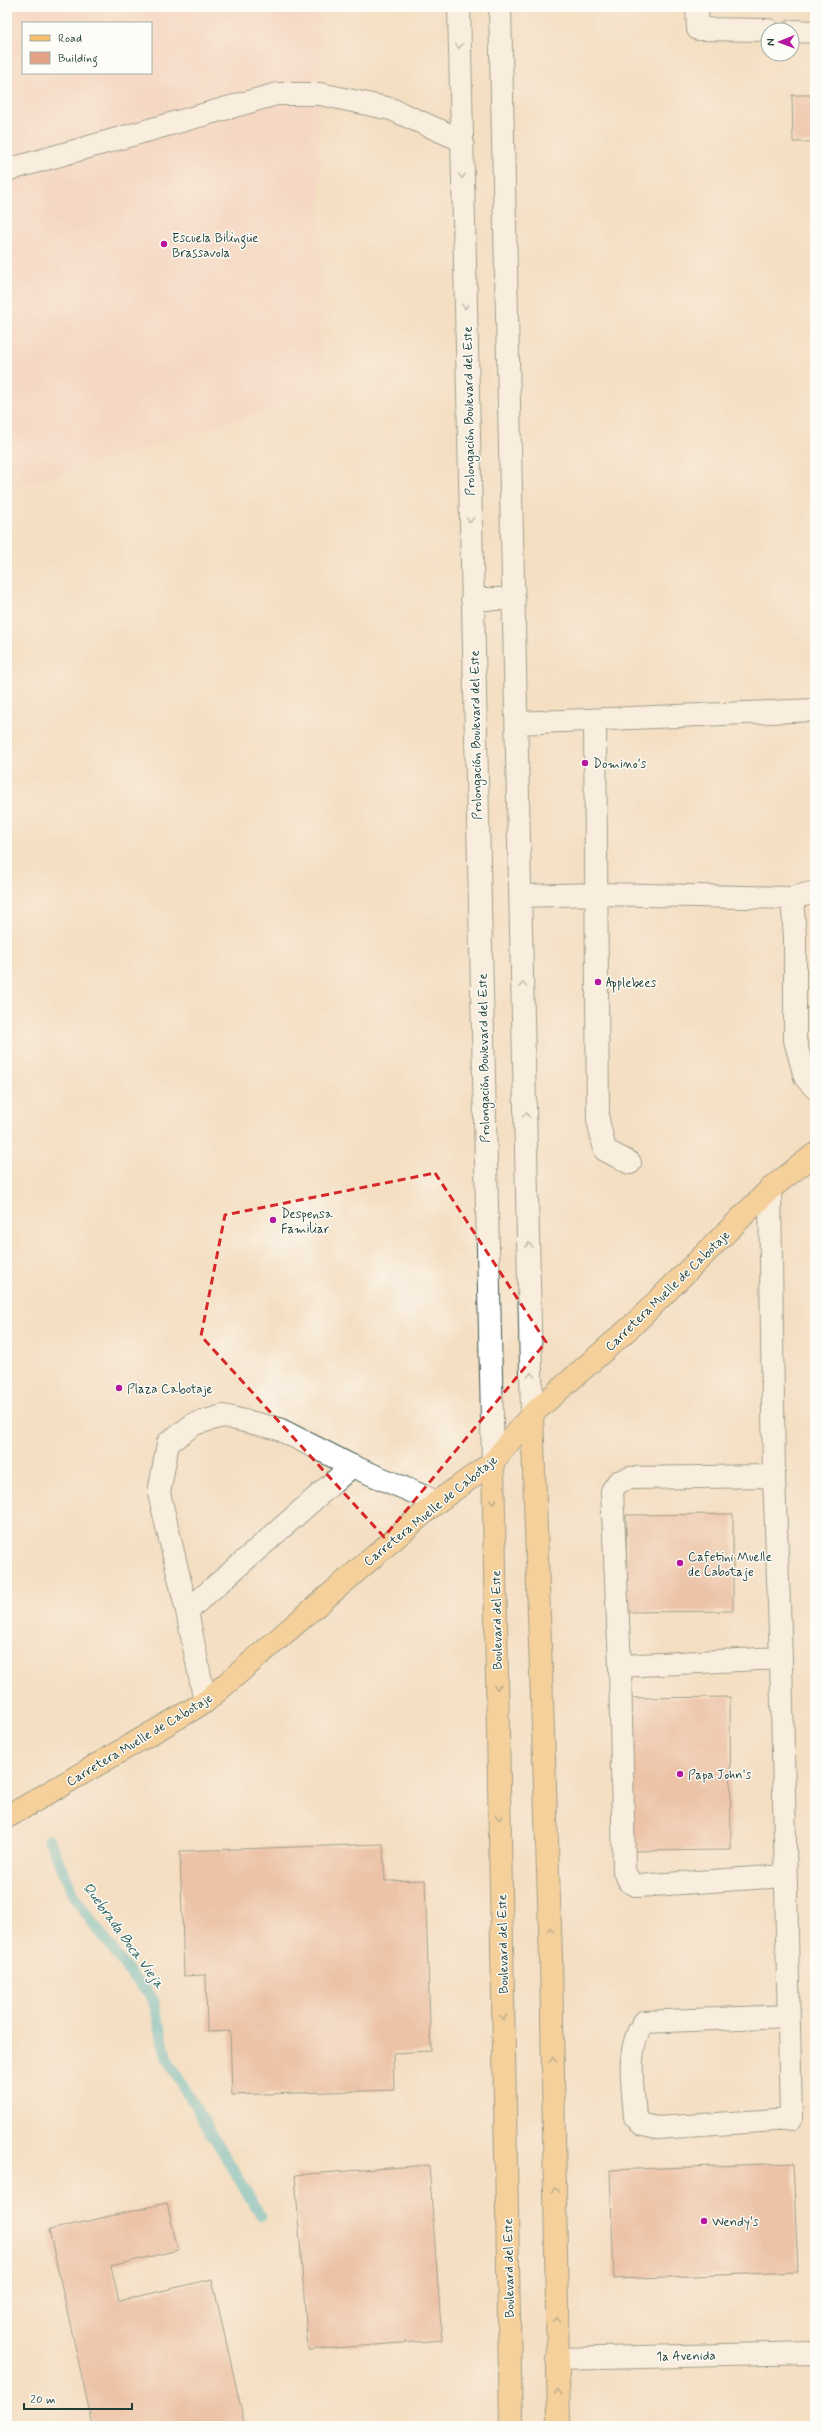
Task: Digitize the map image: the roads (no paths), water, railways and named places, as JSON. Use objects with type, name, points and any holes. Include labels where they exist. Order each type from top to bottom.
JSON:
[{"type":"main road","name":"Carretera Muelle de Cabotaje","points":[[7,1817],[205,1702],[437,1502],[493,1462],[532,1414],[633,1325],[770,1189],[815,1154]]},
{"type":"main road","points":[[532,1414],[551,1958],[559,2426]]},
{"type":"main road","name":"Boulevard del Este","points":[[493,1462],[511,2426]]},
{"type":"street","name":"Prolongación Boulevard del Este","points":[[459,7],[493,1462]]},
{"type":"street","points":[[500,7],[532,1414]]},
{"type":"street","points":[[697,7],[698,29],[760,30]]},
{"type":"street","points":[[800,31],[815,32]]},
{"type":"street","points":[[7,170],[277,94],[320,94],[391,109],[461,140]]},
{"type":"street","points":[[472,599],[514,599]]},
{"type":"street","points":[[517,722],[595,721],[815,710]]},
{"type":"street","points":[[595,721],[598,1120],[605,1150],[630,1163]]},
{"type":"street","points":[[521,896],[596,894],[792,898],[815,892]]},
{"type":"street","points":[[792,898],[795,937],[795,1040],[805,1077],[815,1088]]},
{"type":"street","points":[[770,1189],[774,1476],[781,1658],[785,1876],[789,2016],[791,2119],[657,2128],[643,2125],[635,2117],[632,2051],[636,2033],[644,2022],[789,2016]]},
{"type":"street","points":[[205,1702],[188,1610],[159,1493],[168,1443],[194,1424],[223,1416],[279,1429],[352,1466],[437,1502]]},
{"type":"street","points":[[188,1610],[352,1466]]},
{"type":"street","points":[[774,1476],[630,1478],[618,1482],[612,1490],[620,1666],[624,1871],[630,1882],[638,1886],[785,1876]]},
{"type":"street","points":[[620,1666],[781,1658]]},
{"type":"street","name":"1a Avenida","points":[[557,2359],[815,2353]]},
{"type":"waterway","name":"Quebrada Boca Vieja","points":[[49,1840],[77,1901],[129,1972],[153,1999],[167,2059],[261,2216]]},
{"type":"place","name":"Escuela Bilingüe Brassavola","points":[[164,244]]},
{"type":"place","name":"Domino's","points":[[585,763]]},
{"type":"place","name":"Applebees","points":[[598,982]]},
{"type":"place","name":"Despensa Familiar","points":[[273,1220]]},
{"type":"place","name":"Plaza Cabotaje","points":[[119,1388]]},
{"type":"place","name":"Cafetini Muelle de Cabotaje","points":[[680,1563]]},
{"type":"place","name":"Papa John's","points":[[680,1774]]},
{"type":"place","name":"Wendy's","points":[[704,2221]]}]
